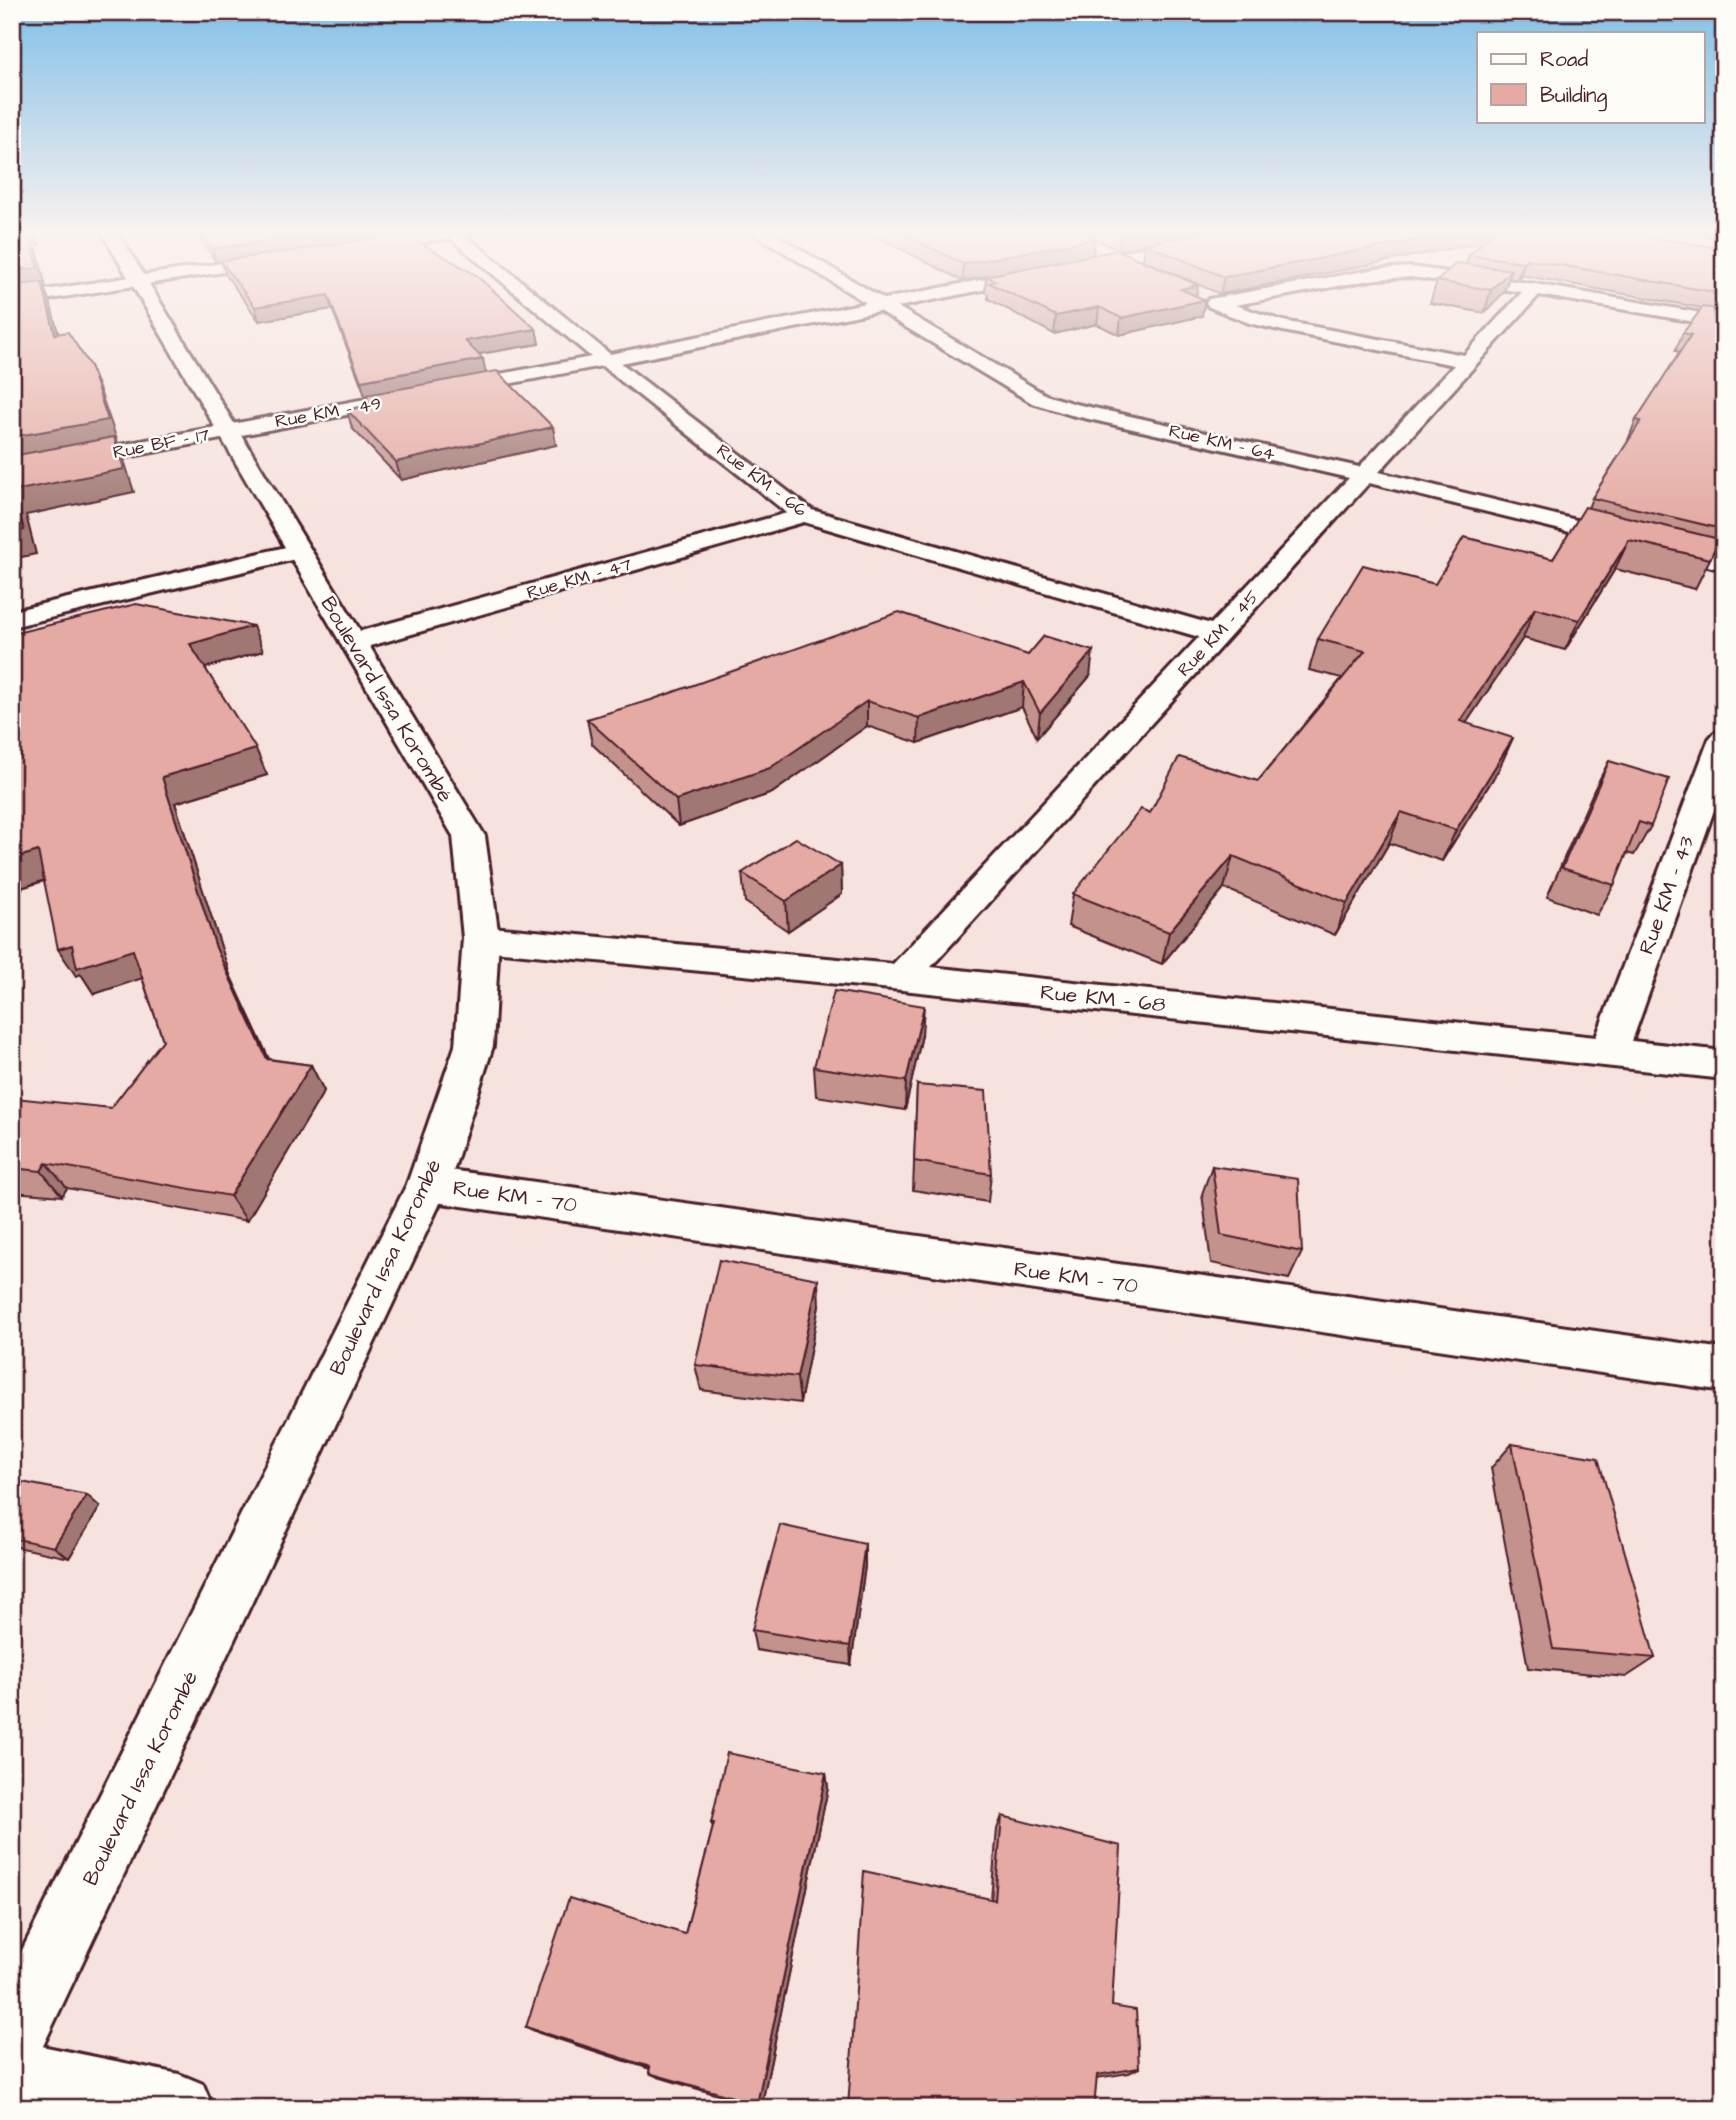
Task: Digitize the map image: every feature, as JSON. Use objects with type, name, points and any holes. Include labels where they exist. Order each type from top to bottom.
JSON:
[{"type":"street","name":"Boulevard Issa Korombé","points":[[12,2040],[428,1184],[474,1046],[481,938],[469,836],[169,330]]},
{"type":"street","name":"Rue KM - 66","points":[[571,330],[804,515],[1216,634]]},
{"type":"street","name":"Rue KM - 49","points":[[228,430],[761,330]]},
{"type":"street","name":"Rue KM - 64","points":[[925,330],[1039,399],[1366,474],[1724,563]]},
{"type":"street","points":[[1303,330],[1469,362]]},
{"type":"street","name":"Rue KM - 45","points":[[902,977],[1498,330]]},
{"type":"street","name":"Rue BF - 17","points":[[12,472],[228,430]]},
{"type":"street","name":"Rue KM - 47","points":[[353,642],[804,515]]},
{"type":"street","points":[[12,619],[299,551]]},
{"type":"street","name":"Rue KM - 43","points":[[1609,1052],[1724,739]]},
{"type":"street","name":"Rue KM - 68","points":[[481,938],[902,977],[1724,1065]]},
{"type":"street","name":"Rue KM - 70","points":[[428,1184],[1724,1370]]},
{"type":"street","points":[[12,2073],[178,2108]]},
{"type":"building","points":[[12,330],[54,330],[55,334],[68,332],[90,366],[108,420],[12,437]]},
{"type":"building","points":[[341,330],[530,330],[465,341],[483,359],[361,381]]},
{"type":"building","points":[[1685,330],[1724,330],[1722,529],[1592,498],[1641,421],[1636,420],[1691,335],[1683,333]]},
{"type":"building","points":[[497,371],[553,427],[396,462],[347,410],[370,405],[366,395]]},
{"type":"building","points":[[114,437],[124,469],[14,491],[24,530],[12,532],[12,456]]},
{"type":"building","points":[[1585,507],[1719,539],[1710,559],[1629,540],[1579,620],[1535,608],[1460,721],[1513,738],[1456,830],[1401,812],[1347,903],[1233,856],[1169,932],[1073,894],[1141,809],[1150,813],[1179,757],[1258,781],[1365,651],[1318,639],[1363,565],[1435,584],[1464,537],[1553,559]]},
{"type":"building","points":[[136,604],[253,626],[190,644],[256,749],[162,777],[216,948],[267,1059],[311,1065],[230,1196],[46,1163],[41,1171],[12,1168],[12,1102],[15,1098],[111,1108],[163,1040],[133,950],[77,968],[72,945],[58,949],[38,851],[12,859],[12,634]]},
{"type":"building","points":[[899,612],[1028,655],[1044,636],[1093,651],[1040,713],[1024,682],[919,718],[867,701],[770,768],[676,800],[587,719],[651,700]]},
{"type":"building","points":[[1609,761],[1669,779],[1651,826],[1639,822],[1614,885],[1562,868]]},
{"type":"building","points":[[796,838],[841,865],[786,901],[742,873]]},
{"type":"building","points":[[834,991],[924,1006],[906,1081],[814,1067]]},
{"type":"building","points":[[917,1085],[986,1091],[991,1174],[914,1161]]},
{"type":"building","points":[[1212,1166],[1298,1179],[1302,1252],[1221,1235]]},
{"type":"building","points":[[719,1260],[818,1279],[797,1377],[695,1365]]},
{"type":"building","points":[[1512,1444],[1598,1458],[1655,1658],[1553,1649]]},
{"type":"building","points":[[12,1480],[87,1495],[54,1547],[12,1538]]},
{"type":"building","points":[[780,1525],[865,1544],[850,1646],[752,1630]]},
{"type":"building","points":[[727,1753],[826,1773],[757,2104],[649,2073],[650,2067],[526,2027],[569,1898],[685,1934],[714,1823],[711,1823]]},
{"type":"building","points":[[1002,1816],[1121,1846],[1112,2006],[1136,2010],[1139,2068],[1097,2075],[1094,2108],[848,2108],[864,1871],[995,1900]]}]
